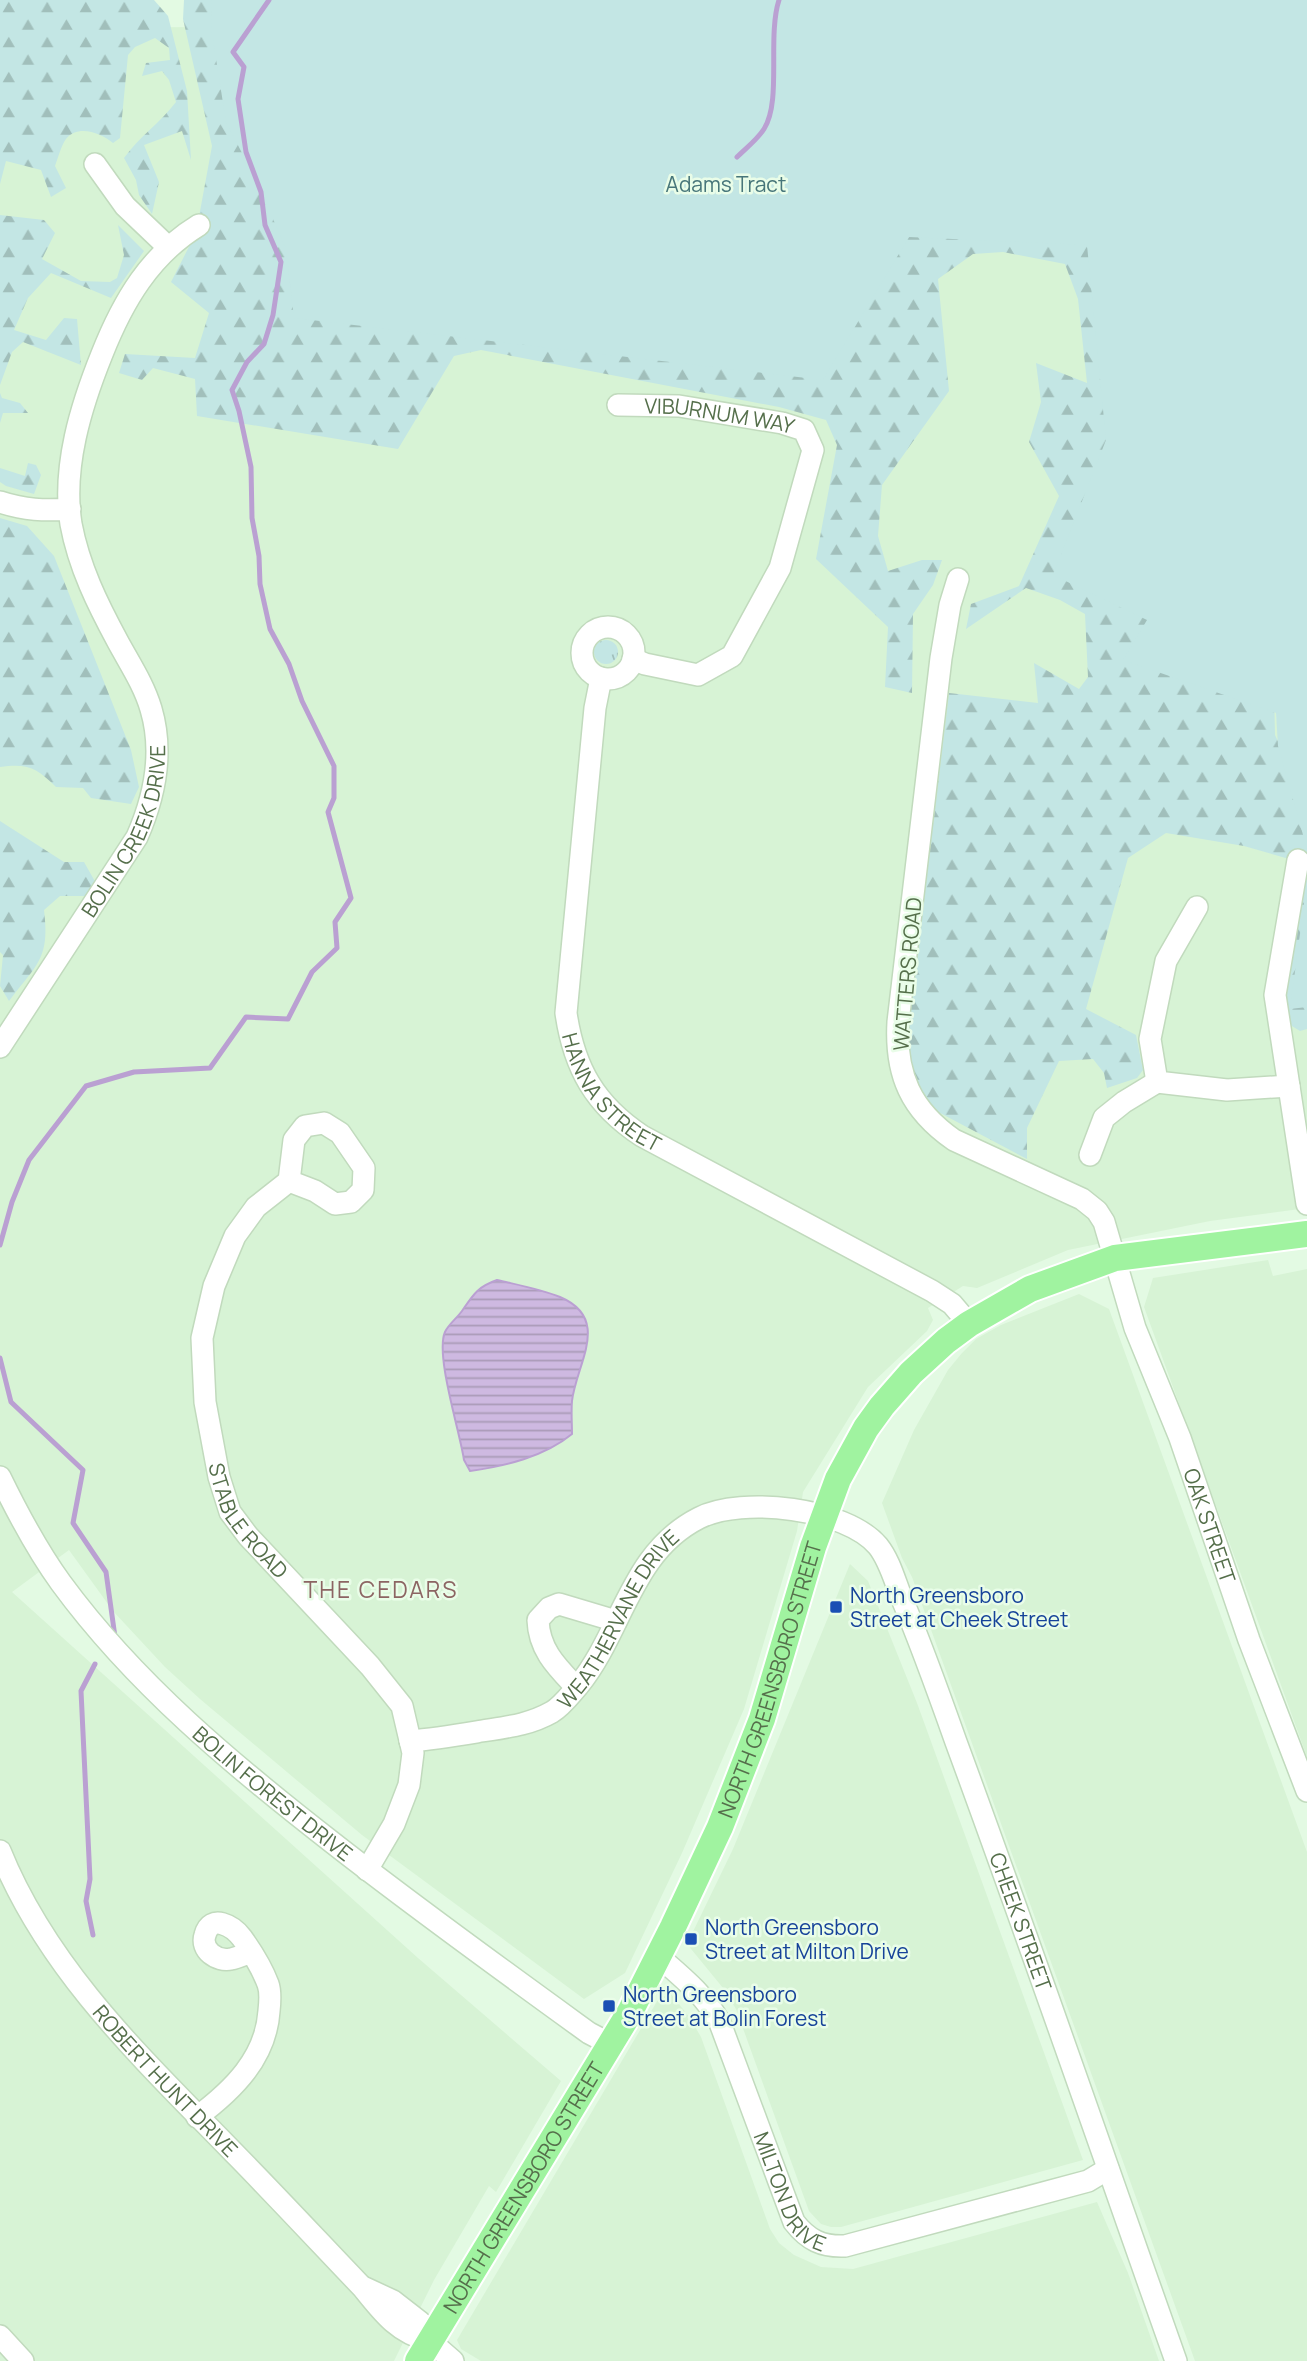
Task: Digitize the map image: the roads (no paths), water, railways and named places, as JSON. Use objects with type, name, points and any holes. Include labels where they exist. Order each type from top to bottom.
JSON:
[{"type":"main road","name":"NORTH GREENSBORO STREET","points":[[424,2351],[630,2012],[658,1956],[720,1827],[762,1719],[823,1517],[850,1455],[882,1406],[926,1359],[970,1324],[1030,1289],[1115,1258],[1307,1234]]},
{"type":"street","points":[[95,164],[125,206],[168,247]]},
{"type":"street","name":"BOLIN CREEK DRIVE","points":[[0,1047],[137,837],[149,810],[155,786],[158,760],[152,709],[145,690],[99,607],[84,571],[71,523],[71,470],[76,433],[92,378],[126,301],[151,264],[168,247],[199,225]]},
{"type":"street","name":"VIBURNUM WAY","points":[[618,405],[679,406],[782,423],[804,430],[813,450],[780,568],[733,656],[698,675],[633,659]]},
{"type":"street","points":[[0,502],[47,511],[70,509]]},
{"type":"street","name":"WATTERS ROAD","points":[[958,579],[950,605],[941,658],[898,1023],[899,1062],[913,1100],[940,1130],[954,1140],[1082,1199],[1097,1211],[1104,1222],[1115,1258]]},
{"type":"street","points":[[614,627],[622,631],[633,645],[633,659],[630,666],[618,677],[601,678],[586,668],[582,650],[589,634],[597,629],[614,627]]},
{"type":"street","name":"HANNA STREET","points":[[601,678],[595,708],[566,1013],[576,1059],[588,1082],[601,1102],[625,1125],[642,1136],[932,1292],[952,1304],[970,1324]]},
{"type":"street","points":[[1298,860],[1275,995],[1307,1204]]},
{"type":"street","points":[[1157,1082],[1150,1039],[1166,961],[1197,907]]},
{"type":"street","points":[[1090,1155],[1104,1118],[1157,1082],[1227,1090],[1289,1086]]},
{"type":"street","name":"STABLE ROAD","points":[[289,1181],[256,1207],[235,1236],[211,1299],[202,1338],[202,1376],[219,1477],[230,1512],[248,1536],[370,1666],[402,1706],[413,1753],[409,1785],[394,1824],[367,1870]]},
{"type":"street","name":"OAK STREET","points":[[1115,1258],[1119,1281],[1135,1328],[1180,1438],[1249,1640],[1307,1791]]},
{"type":"street","name":"BOLIN FOREST DRIVE","points":[[0,1477],[40,1553],[61,1584],[156,1692],[252,1777],[367,1870],[589,2033],[610,2044]]},
{"type":"street","name":"WEATHERVANE DRIVE","points":[[410,1741],[516,1728],[553,1711],[576,1688],[599,1656],[653,1554],[676,1532],[702,1516],[738,1507],[767,1506],[823,1517]]},
{"type":"street","name":"CHEEK STREET","points":[[823,1517],[870,1539],[880,1548],[887,1562],[917,1635],[993,1843],[1176,2361]]},
{"type":"street","points":[[576,1688],[543,1647],[538,1620],[549,1608],[559,1604],[616,1621]]},
{"type":"street","name":"ROBERT HUNT DRIVE","points":[[0,1852],[23,1904],[52,1950],[118,2031],[197,2117],[363,2288],[393,2301],[420,2322],[424,2351],[453,2361]]},
{"type":"street","points":[[197,2117],[226,2092],[253,2063],[267,2033],[269,1987],[251,1952]]},
{"type":"street","name":"MILTON DRIVE","points":[[658,1956],[697,1990],[720,2023],[794,2222],[804,2235],[816,2242],[832,2247],[845,2246],[1088,2181],[1108,2169]]},
{"type":"street","points":[[0,2336],[23,2361]]},
{"type":"waterway","points":[[0,1245],[12,1202],[29,1160],[86,1086],[134,1072],[210,1068],[246,1017],[288,1019],[312,972],[337,948],[335,922],[351,898],[328,812],[334,798],[334,766],[302,701],[289,664],[270,629],[260,584],[259,556],[252,518],[251,467],[232,390],[247,362],[264,344],[273,315],[281,262],[265,225],[261,192],[246,152],[238,99],[244,67],[233,52],[269,0]]},
{"type":"waterway","points":[[737,157],[761,133],[769,117],[773,86],[774,32],[779,0]]},
{"type":"waterway","points":[[0,1358],[11,1402],[83,1470],[73,1523],[106,1572],[115,1637]]},
{"type":"waterway","points":[[93,1935],[86,1901],[90,1879],[81,1691],[95,1664]]},
{"type":"place","name":"North Greensboro Street at Cheek Street","points":[[836,1607]]},
{"type":"place","name":"North Greensboro Street at Milton Drive","points":[[691,1939]]},
{"type":"place","name":"North Greensboro Street at Bolin Forest","points":[[609,2006]]},
{"type":"district","name":"THE CEDARS","points":[[381,1589]]},
{"type":"park label","name":"Adams Tract","points":[[726,184]]}]
